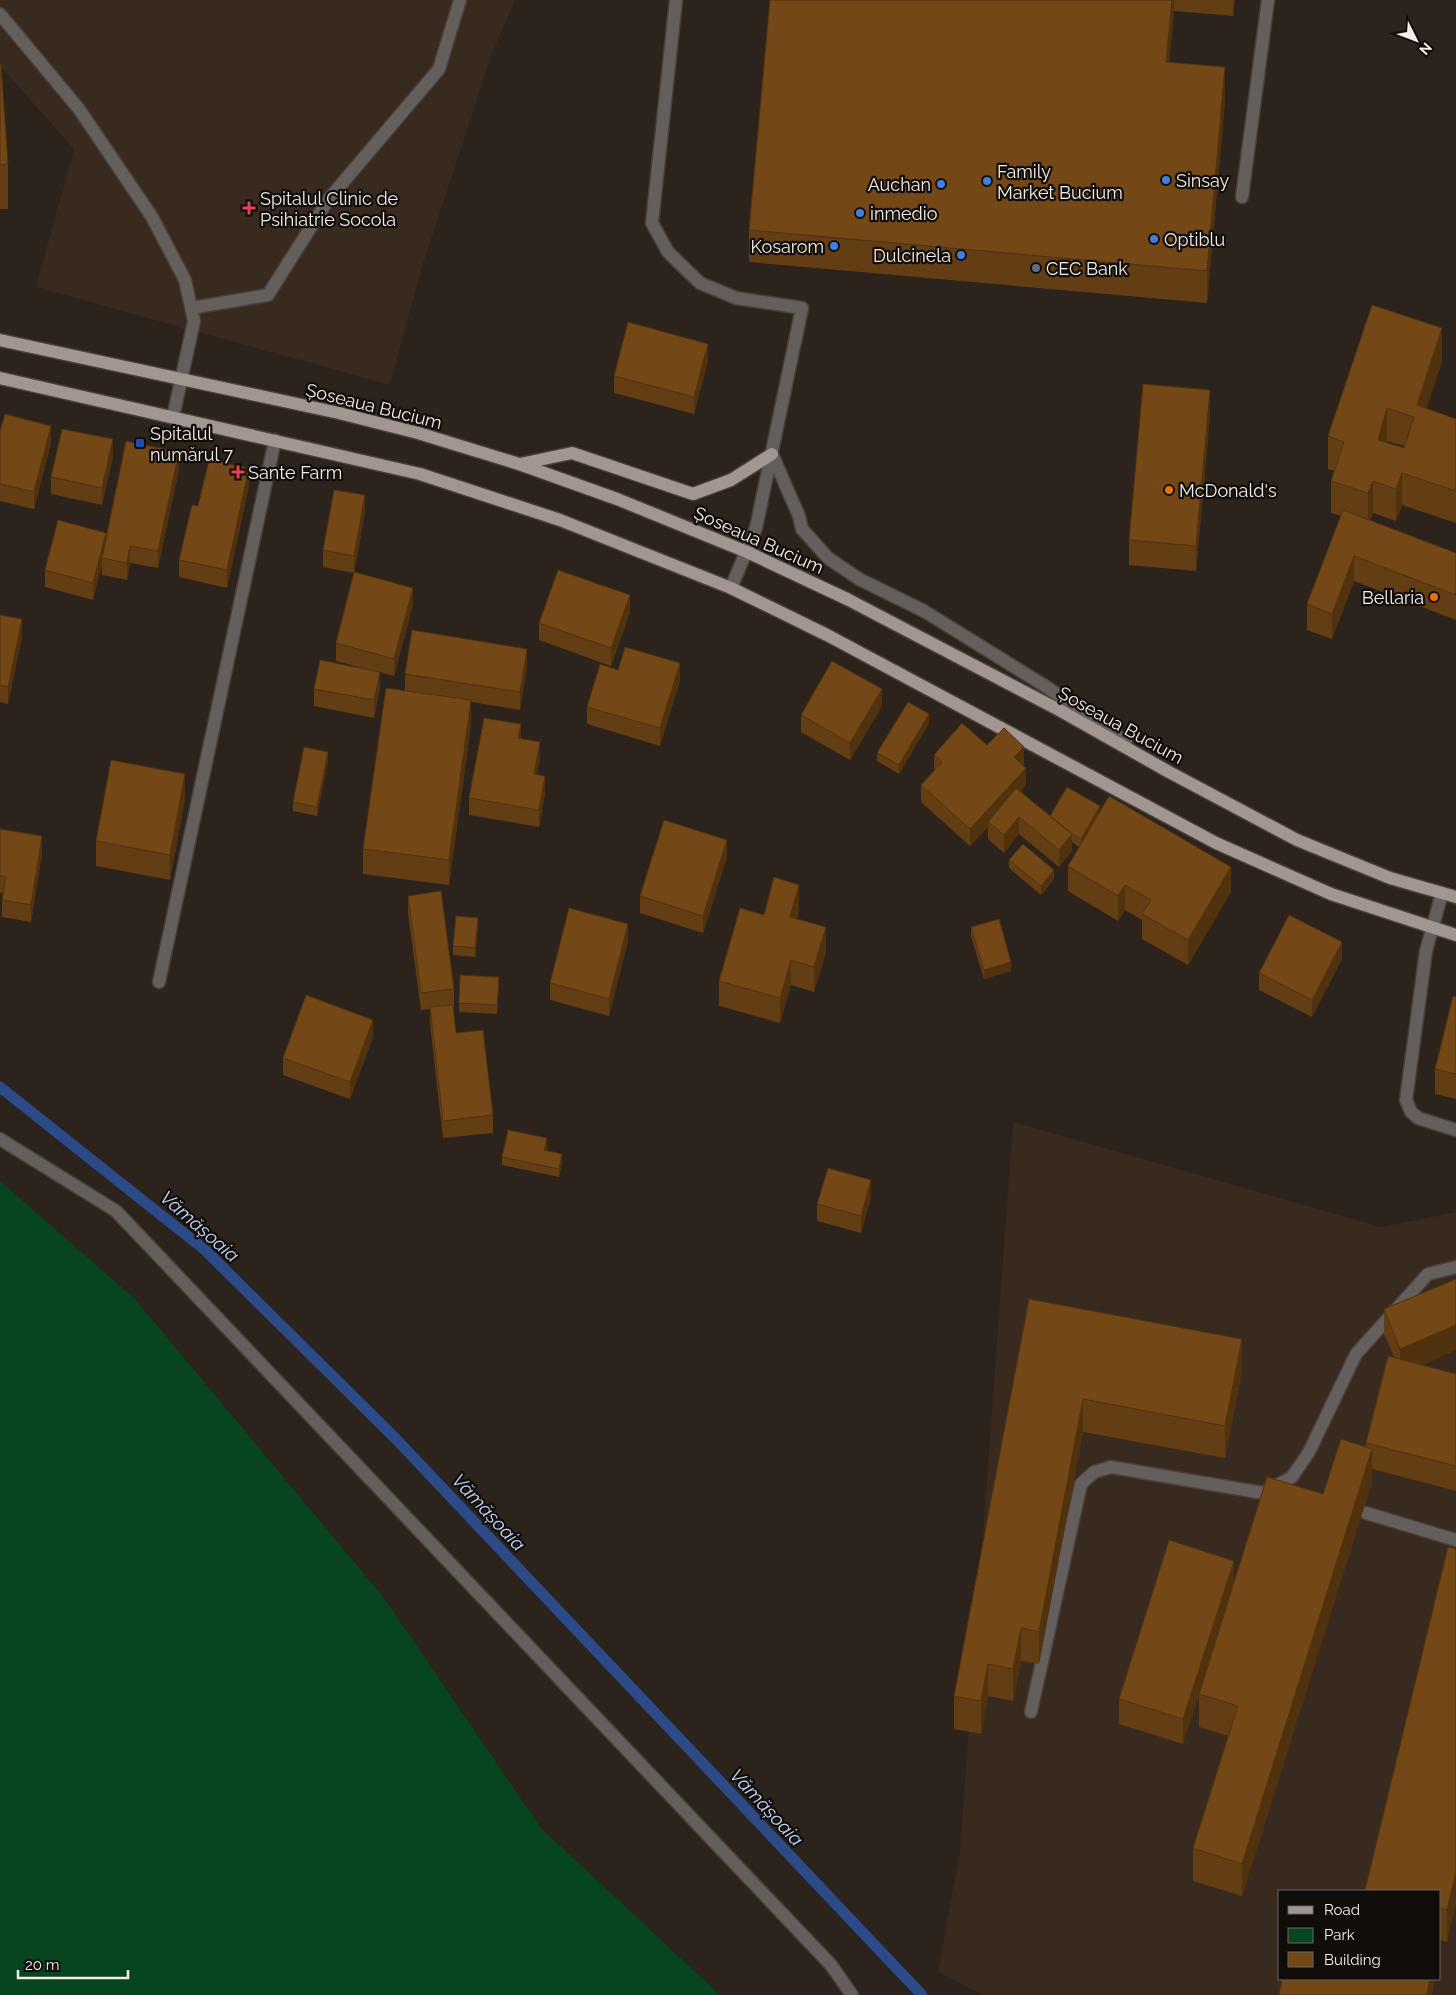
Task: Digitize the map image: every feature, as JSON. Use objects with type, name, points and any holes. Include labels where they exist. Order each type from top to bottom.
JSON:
[{"type":"main road","name":"Șoseaua Bucium","points":[[0,340],[418,433],[519,464],[618,499],[747,552],[847,599],[1061,711],[1169,772],[1297,840],[1390,878],[1456,898]]},
{"type":"main road","points":[[0,378],[420,474],[560,520],[731,588],[836,640],[1216,843],[1331,894],[1456,935]]},
{"type":"main road","points":[[519,464],[572,453],[694,494],[732,480],[772,454]]},
{"type":"lane","points":[[191,308],[268,295],[328,200],[439,69],[460,0]]},
{"type":"lane","points":[[676,0],[652,223],[668,252],[700,283],[736,298],[802,308],[756,528],[731,588]]},
{"type":"lane","points":[[1242,197],[1268,0]]},
{"type":"lane","points":[[0,14],[79,109],[152,217],[185,280],[194,321],[172,417]]},
{"type":"lane","points":[[159,982],[274,440]]},
{"type":"lane","points":[[772,454],[799,516],[802,528],[828,558],[859,579],[924,611],[1045,686],[1169,772]]},
{"type":"lane","points":[[1442,894],[1426,951],[1406,1100],[1411,1112],[1418,1118],[1456,1130]]},
{"type":"lane","points":[[0,1139],[116,1211],[831,1965],[852,1995]]},
{"type":"lane","points":[[1031,1712],[1081,1484],[1094,1472],[1111,1467],[1263,1493],[1292,1477],[1309,1452],[1356,1354],[1428,1274],[1456,1267]]},
{"type":"lane","points":[[1366,1513],[1456,1540]]},
{"type":"shaded area","name":"Spitalul Clinic de Psihiatrie Socola","points":[[0,0],[515,0],[491,56],[422,267],[390,385],[36,287],[74,149],[0,66]]},
{"type":"shaded area","points":[[1013,1122],[1381,1227],[1456,1212],[1456,1995],[982,1995],[938,1972],[960,1851]]},
{"type":"green space","points":[[0,1181],[135,1299],[384,1598],[541,1828],[720,1995],[0,1995]]},
{"type":"building","name":"Family Market Bucium","points":[[770,0],[1172,0],[1166,62],[1225,67],[1207,271],[749,230]]},
{"type":"building","points":[[0,64],[8,164],[0,165]]},
{"type":"building","points":[[1372,305],[1442,328],[1417,405],[1456,419],[1456,491],[1402,473],[1396,489],[1373,481],[1368,493],[1331,481],[1344,442],[1328,436]],"holes":[[[1387,408],[1414,417],[1404,448],[1378,440]]]},
{"type":"building","points":[[628,322],[708,344],[694,397],[614,376]]},
{"type":"building","name":"McDonald's","points":[[1143,384],[1210,390],[1196,546],[1129,540]]},
{"type":"building","points":[[5,414],[51,426],[34,492],[0,484],[0,431]]},
{"type":"building","points":[[62,429],[113,439],[102,488],[51,477]]},
{"type":"building","points":[[126,441],[179,452],[158,551],[130,546],[127,563],[102,558]]},
{"type":"building","points":[[209,460],[249,468],[227,570],[179,560],[192,505],[198,506]]},
{"type":"building","points":[[334,490],[365,495],[354,556],[323,550]]},
{"type":"building","points":[[1343,510],[1456,553],[1456,595],[1354,556],[1332,614],[1307,604]]},
{"type":"building","points":[[58,520],[106,533],[93,583],[45,570]]},
{"type":"building","points":[[558,570],[630,595],[611,648],[539,623]]},
{"type":"building","points":[[354,572],[413,588],[394,659],[336,643]]},
{"type":"building","points":[[0,615],[22,619],[8,687],[0,685]]},
{"type":"building","points":[[412,630],[527,649],[520,692],[405,674]]},
{"type":"building","points":[[625,647],[680,663],[660,728],[587,707],[600,664],[618,670]]},
{"type":"building","points":[[320,660],[380,672],[374,700],[314,689]]},
{"type":"building","points":[[832,661],[882,689],[850,743],[801,715]]},
{"type":"building","points":[[386,688],[471,700],[449,860],[363,849]]},
{"type":"building","points":[[908,702],[929,714],[899,765],[877,753]]},
{"type":"building","points":[[484,718],[521,724],[518,738],[540,742],[534,774],[545,776],[539,810],[469,798]]},
{"type":"building","points":[[962,723],[987,745],[1004,728],[1024,747],[1014,757],[1026,768],[970,829],[921,785],[942,762],[934,755]]},
{"type":"building","points":[[304,747],[328,752],[317,807],[293,802]]},
{"type":"building","points":[[111,760],[185,774],[170,855],[96,841]]},
{"type":"building","points":[[1067,787],[1100,806],[1081,839],[1050,816]]},
{"type":"building","points":[[1016,788],[1072,834],[1059,850],[1019,817],[1004,835],[988,822]]},
{"type":"building","points":[[1109,796],[1231,867],[1188,940],[1142,914],[1151,900],[1125,885],[1118,896],[1068,866]]},
{"type":"building","points":[[664,820],[727,840],[703,916],[640,896]]},
{"type":"building","points":[[0,829],[42,836],[31,905],[2,900],[6,877],[0,876]]},
{"type":"building","points":[[1023,844],[1054,870],[1041,886],[1009,860]]},
{"type":"building","points":[[774,877],[799,885],[790,917],[826,927],[814,967],[791,960],[780,998],[719,981],[740,908],[764,915]]},
{"type":"building","points":[[441,891],[454,989],[421,993],[408,896]]},
{"type":"building","points":[[569,908],[628,924],[609,999],[550,983]]},
{"type":"building","points":[[1289,915],[1342,942],[1312,1000],[1259,973]]},
{"type":"building","points":[[456,916],[478,918],[475,948],[453,946]]},
{"type":"building","points":[[999,919],[1011,962],[984,970],[971,927]]},
{"type":"building","points":[[460,975],[499,977],[497,1005],[459,1003]]},
{"type":"building","points":[[306,995],[373,1020],[350,1082],[283,1058]]},
{"type":"building","points":[[1453,996],[1456,997],[1456,1074],[1435,1069]]},
{"type":"building","points":[[453,1005],[456,1033],[483,1030],[493,1115],[443,1121],[430,1007]]},
{"type":"building","points":[[508,1130],[547,1138],[544,1150],[562,1154],[559,1169],[502,1157]]},
{"type":"building","points":[[828,1168],[871,1180],[861,1216],[817,1204]]},
{"type":"building","points":[[1456,1279],[1456,1325],[1400,1349],[1384,1309]]},
{"type":"building","points":[[1029,1299],[1242,1339],[1225,1426],[1083,1399],[1039,1632],[1021,1628],[1013,1669],[988,1664],[981,1701],[954,1696]]},
{"type":"building","points":[[1388,1356],[1456,1374],[1456,1466],[1366,1443]]},
{"type":"building","points":[[1341,1439],[1372,1449],[1242,1864],[1193,1848],[1238,1706],[1199,1694],[1267,1477],[1323,1494]]},
{"type":"building","points":[[1169,1540],[1234,1561],[1183,1719],[1119,1699]]},
{"type":"building","points":[[1448,1547],[1456,1549],[1456,1872],[1447,1910],[1441,1908],[1441,1890],[1365,1890]]},
{"type":"building","points":[[1282,1980],[1430,1980],[1427,1995],[1279,1995]]},
{"type":"waterway","name":"Vămășoaia","points":[[0,1087],[205,1250],[395,1438],[922,1995]]},
{"type":"place","name":"Sinsay","points":[[1166,180]]},
{"type":"place","name":"Family Market Bucium","points":[[987,181]]},
{"type":"place","name":"Auchan","points":[[941,184]]},
{"type":"place","name":"Spitalul Clinic de Psihiatrie Socola","points":[[249,208]]},
{"type":"place","name":"inmedio","points":[[860,213]]},
{"type":"place","name":"Optiblu","points":[[1154,239]]},
{"type":"place","name":"Kosarom","points":[[834,246]]},
{"type":"place","name":"Dulcinela","points":[[961,255]]},
{"type":"place","name":"CEC Bank","points":[[1036,268]]},
{"type":"place","name":"Spitalul numărul 7","points":[[140,443]]},
{"type":"place","name":"Sante Farm","points":[[238,472]]},
{"type":"place","name":"McDonald's","points":[[1169,490]]},
{"type":"place","name":"Bellaria","points":[[1434,597]]}]
